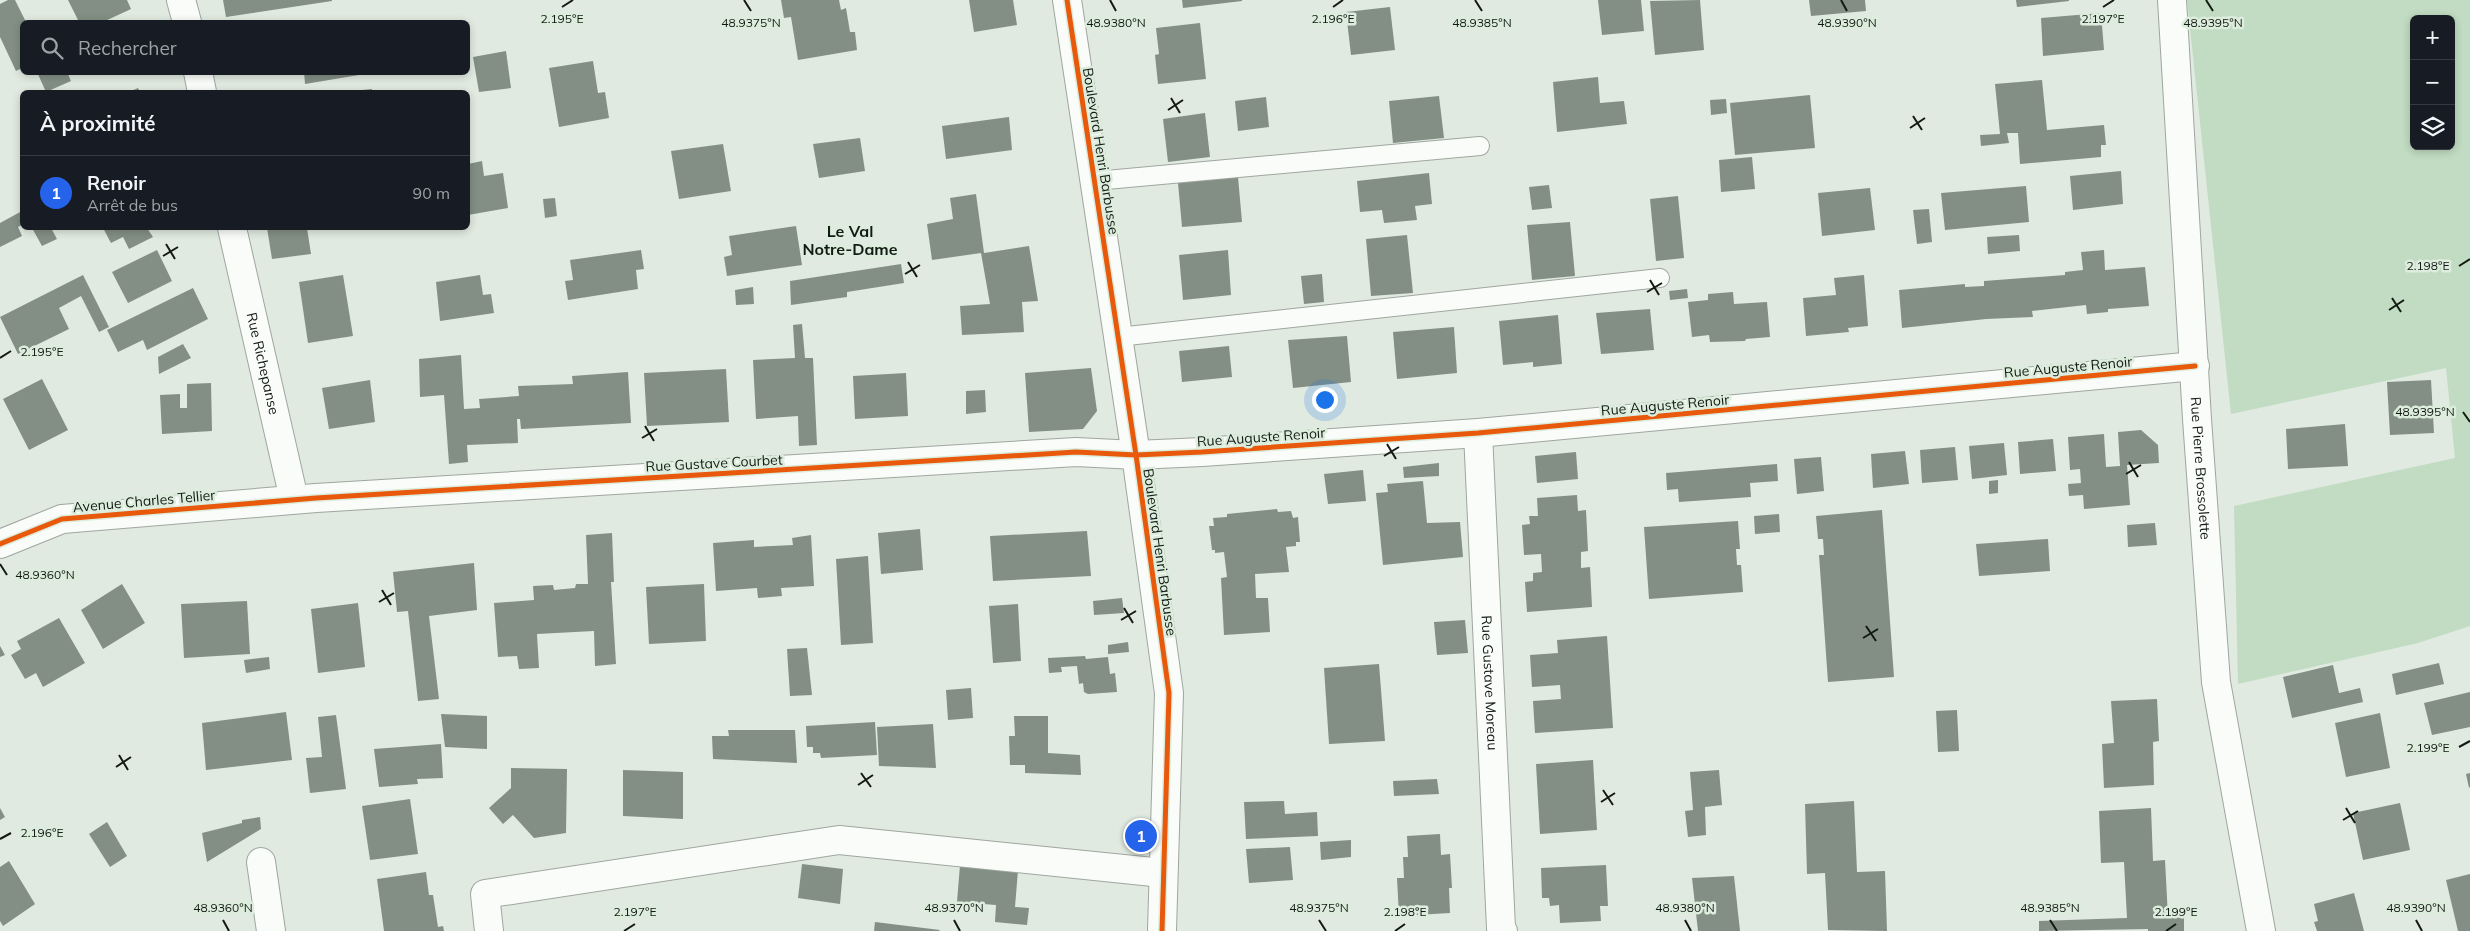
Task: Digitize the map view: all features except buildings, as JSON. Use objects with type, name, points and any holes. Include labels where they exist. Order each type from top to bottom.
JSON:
[{"type":"street","points":[[182,0],[186,20]]},
{"type":"street","name":"Boulevard Henri Barbusse","points":[[1067,0],[1136,455],[1168,693],[1162,931]]},
{"type":"street","name":"Rue Pierre Brossolette","points":[[2172,0],[2216,682],[2262,931]]},
{"type":"street","points":[[199,75],[202,90]]},
{"type":"street","name":"Rue Richepanse","points":[[232,230],[294,500]]},
{"type":"street","name":"Rue Auguste Renoir","points":[[1136,455],[1478,433],[2195,366]]},
{"type":"street","name":"Rue Gustave Moreau","points":[[1478,433],[1500,928],[1503,931]]},
{"type":"street","name":"Rue Gustave Courbet","points":[[294,500],[1076,452],[1136,455]]},
{"type":"street","name":"Avenue Charles Tellier","points":[[5,535],[62,519],[294,500]]},
{"type":"street","points":[[489,931],[485,894],[839,840],[1163,873]]},
{"type":"street","points":[[261,862],[271,931]]},
{"type":"lane","points":[[1095,181],[1480,146]]},
{"type":"lane","points":[[1118,337],[1660,278]]},
{"type":"green space","points":[[2187,0],[2470,0],[2470,626],[2418,643],[2238,684],[2234,506],[2455,458],[2446,368],[2231,414]]},
{"type":"cycle path","points":[[1067,0],[1136,455],[1169,693],[1162,931]]},
{"type":"cycle path","points":[[0,544],[62,519],[316,498],[1076,452],[1136,455],[1202,452],[1478,433],[2195,366]]},
{"type":"place","name":"Renoir","points":[[1141,836]]},
{"type":"district","name":"Le Val Notre-Dame","points":[[850,240]]}]
